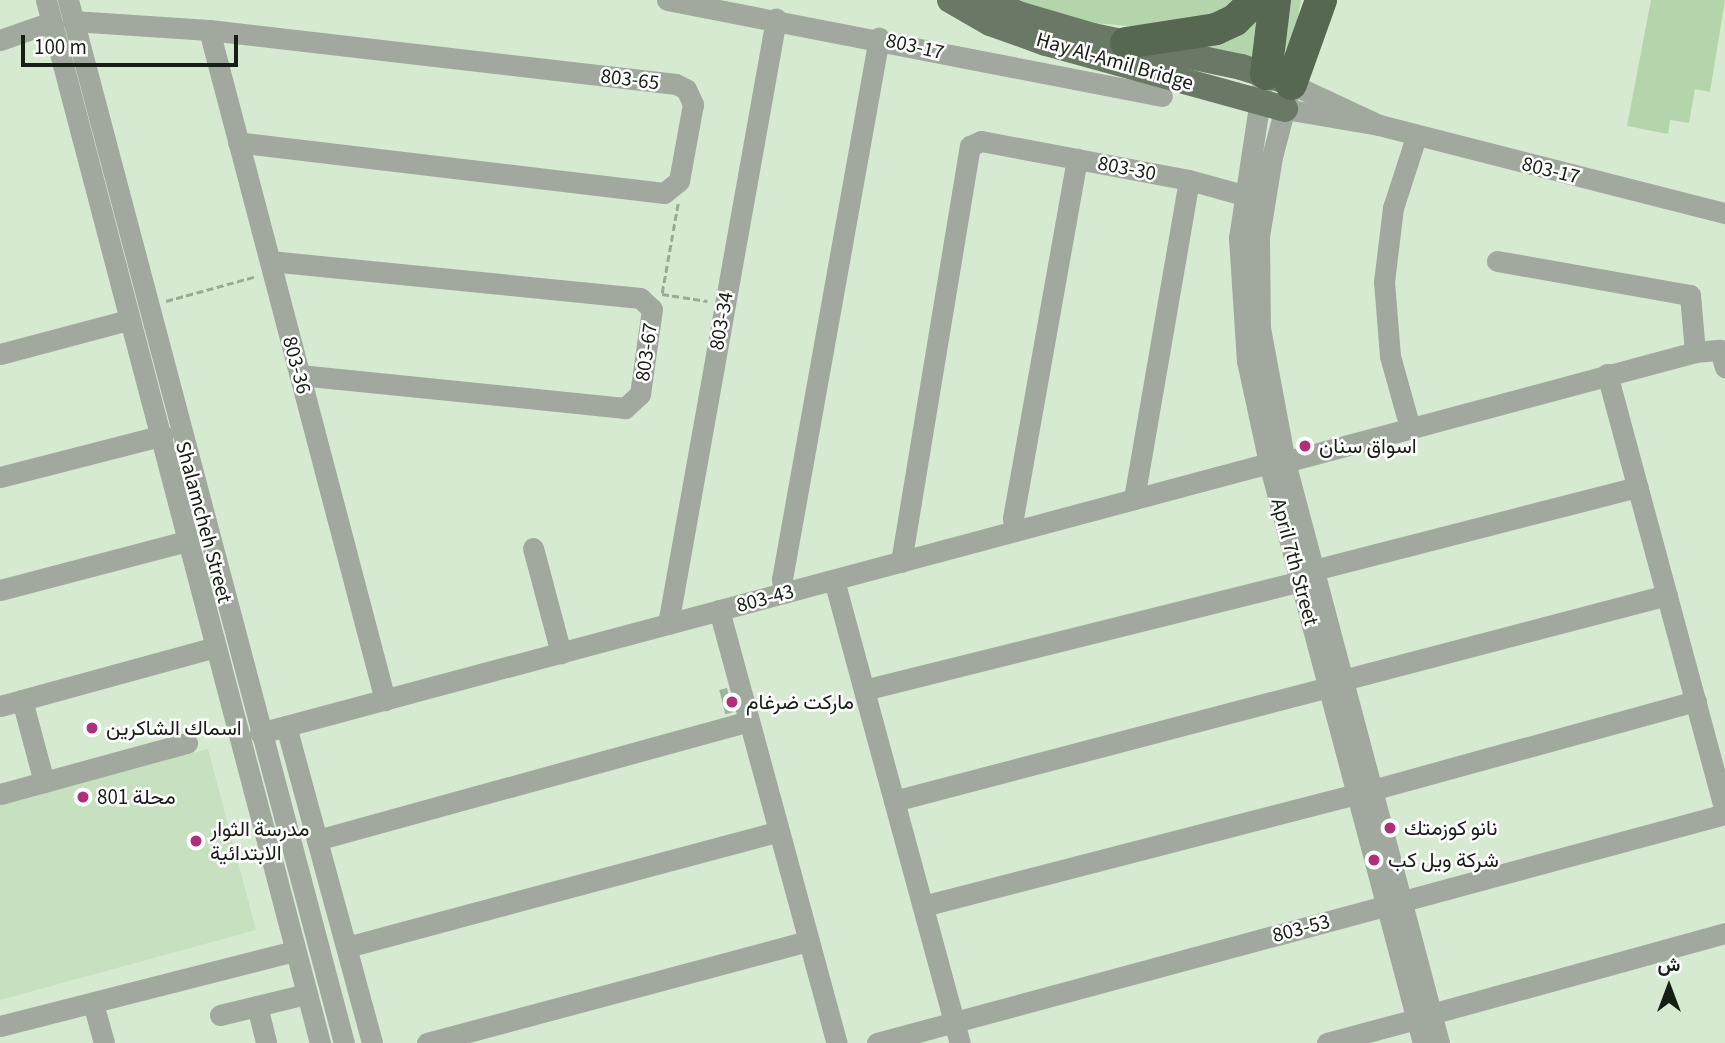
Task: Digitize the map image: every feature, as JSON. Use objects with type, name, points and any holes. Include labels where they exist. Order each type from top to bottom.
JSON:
[{"type":"highway","points":[[1126,43],[1216,29],[1256,0]]},
{"type":"highway","points":[[1275,0],[1275,92]]},
{"type":"highway","points":[[1275,92],[1321,0]]},
{"type":"main road","name":"Hay Al-Amil Bridge","points":[[950,0],[990,23],[1046,43],[1275,92]]},
{"type":"main road","name":"Hay Al-Amil Bridge","points":[[987,0],[1018,15],[1126,43],[1275,92]]},
{"type":"street","name":"Shalamcheh Street","points":[[46,0],[128,320],[163,436],[187,541],[320,1043]]},
{"type":"street","name":"Shalamcheh Street","points":[[68,0],[146,307],[344,1043]]},
{"type":"street","name":"803-17","points":[[667,0],[879,38],[1162,96]]},
{"type":"street","name":"803-34","points":[[668,624],[776,19]]},
{"type":"street","name":"803-65","points":[[74,21],[209,30],[681,86],[692,104],[674,190]]},
{"type":"street","points":[[0,40],[51,22]]},
{"type":"street","name":"803-36","points":[[209,30],[385,700]]},
{"type":"street","points":[[784,593],[782,579],[879,38]]},
{"type":"street","name":"803-17","points":[[1275,92],[1416,137],[1725,213]]},
{"type":"street","name":"April 7th Street","points":[[1275,92],[1243,195],[1239,268],[1243,330],[1424,1017],[1439,1043]]},
{"type":"street","name":"April 7th Street","points":[[1275,92],[1258,297],[1277,462]]},
{"type":"street","points":[[1410,428],[1390,356],[1384,282],[1393,208],[1416,137]]},
{"type":"street","points":[[901,562],[968,150],[981,141],[1077,159]]},
{"type":"street","points":[[238,142],[664,193],[674,190]]},
{"type":"street","name":"803-30","points":[[1015,531],[1013,517],[1077,159],[1189,180],[1243,195]]},
{"type":"street","points":[[1134,499],[1189,180]]},
{"type":"street","points":[[1497,261],[1689,295],[1695,352]]},
{"type":"street","name":"803-67","points":[[271,266],[656,299],[640,394],[625,408],[300,375]]},
{"type":"street","points":[[0,354],[128,320]]},
{"type":"street","name":"803-43","points":[[260,733],[1607,374],[1695,352],[1723,359]]},
{"type":"street","points":[[1607,374],[1725,812]]},
{"type":"street","points":[[0,477],[163,436]]},
{"type":"street","points":[[864,690],[1307,576],[1638,487]]},
{"type":"street","points":[[0,590],[187,541]]},
{"type":"street","points":[[533,548],[561,653]]},
{"type":"street","points":[[834,580],[960,1043]]},
{"type":"street","points":[[894,801],[1667,595]]},
{"type":"street","points":[[719,610],[837,1043]]},
{"type":"street","points":[[0,706],[215,647]]},
{"type":"street","points":[[22,700],[44,782]]},
{"type":"street","points":[[923,906],[1364,792],[1696,701]]},
{"type":"street","points":[[317,839],[749,720]]},
{"type":"street","points":[[286,726],[372,1043]]},
{"type":"street","points":[[0,794],[187,743]]},
{"type":"street","name":"803-53","points":[[877,1043],[1725,812]]},
{"type":"street","points":[[347,947],[779,831]]},
{"type":"street","points":[[1327,1043],[1725,933]]},
{"type":"street","points":[[427,1043],[809,941]]},
{"type":"street","points":[[0,1026],[294,951]]},
{"type":"street","points":[[220,1015],[306,994]]},
{"type":"street","points":[[93,1003],[104,1043]]},
{"type":"street","points":[[257,1006],[266,1043]]},
{"type":"street","name":"April 7th Street","points":[[1423,1043],[1424,1017]]},
{"type":"path","points":[[674,190],[678,206],[656,299],[724,303]]},
{"type":"path","points":[[146,307],[271,266]]},
{"type":"shaded area","points":[[1010,0],[1236,0],[1218,15],[1153,28],[1082,22]]},
{"type":"shaded area","points":[[1284,0],[1301,0],[1296,28],[1285,51],[1277,53]]},
{"type":"shaded area","points":[[1651,0],[1725,0],[1710,92],[1695,89],[1689,123],[1670,120],[1668,134],[1627,126]]},
{"type":"shaded area","points":[[1264,11],[1259,59],[1188,47]]},
{"type":"shaded area","points":[[208,749],[256,930],[0,1000],[0,804]]},
{"type":"building","points":[[727,688],[733,712],[725,714],[719,690]]},
{"type":"place","name":"اسواق سنان","points":[[1305,446]]},
{"type":"place","name":"ماركت ضرغام","points":[[732,702]]},
{"type":"place","name":"اسماك الشاكرين","points":[[92,728]]},
{"type":"place","name":"محلة 801","points":[[83,797]]},
{"type":"place","name":"نانو كوزمتك","points":[[1390,828]]},
{"type":"place","name":"مدرسة الثوار الابتدائية","points":[[196,841]]},
{"type":"place","name":"شركة ويل كب","points":[[1374,860]]}]
